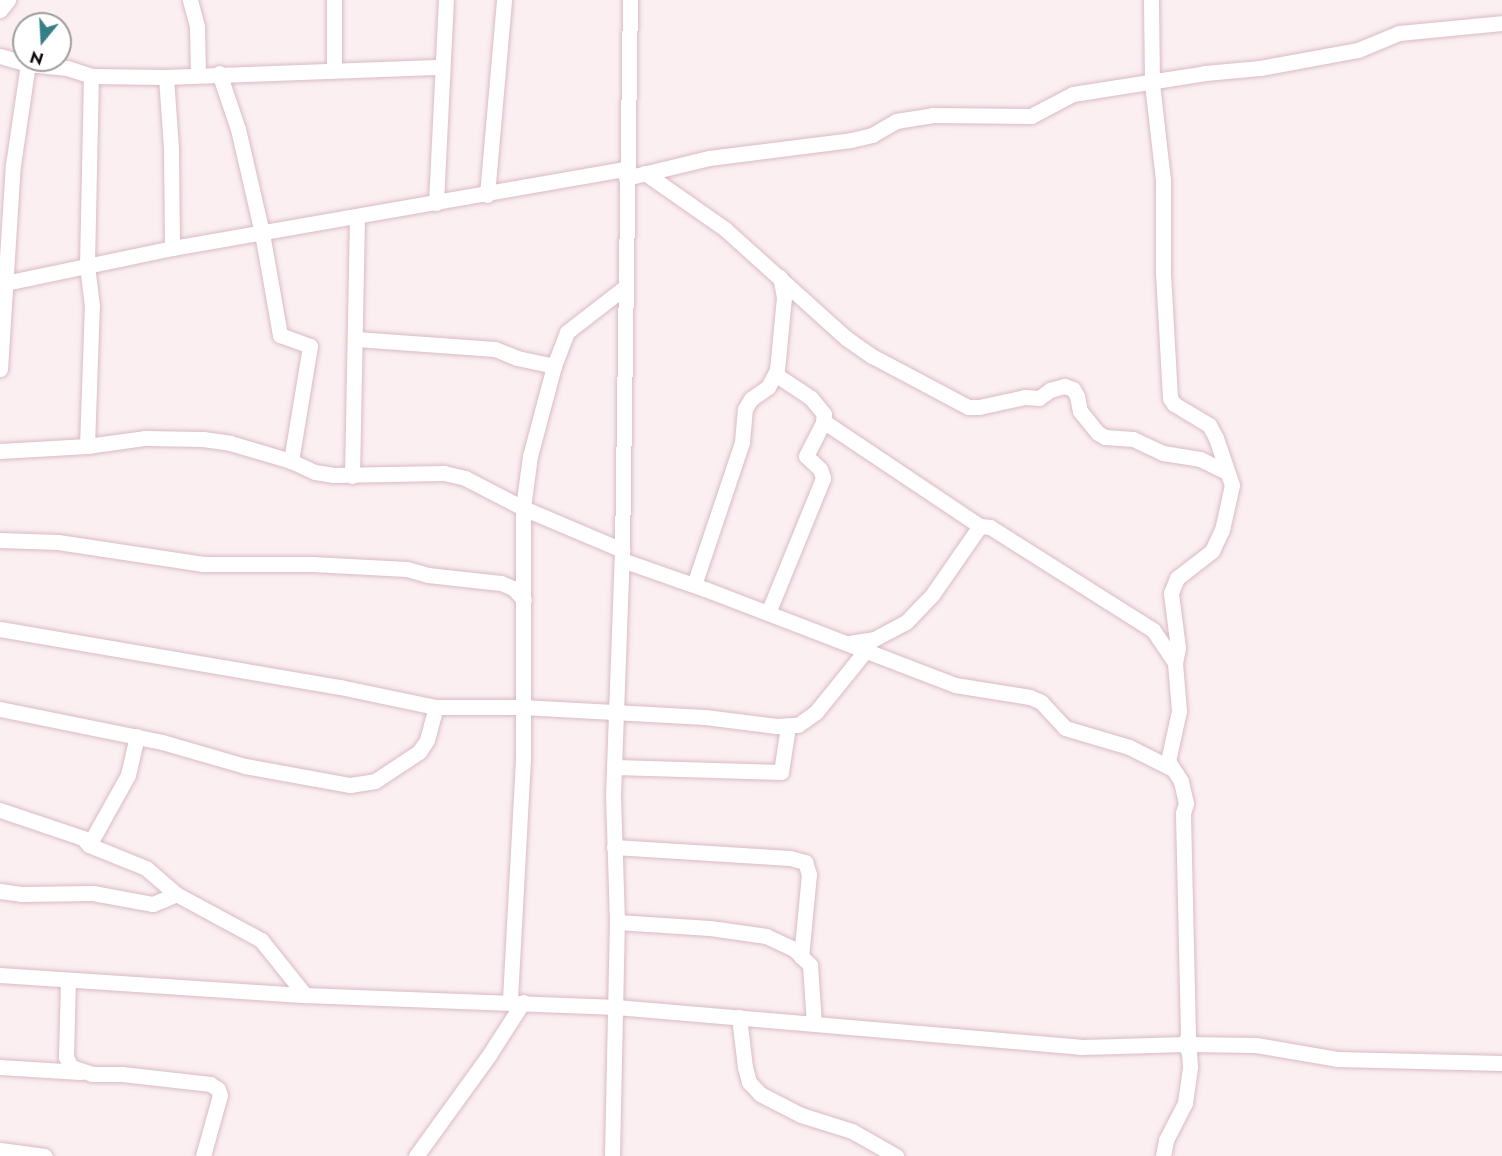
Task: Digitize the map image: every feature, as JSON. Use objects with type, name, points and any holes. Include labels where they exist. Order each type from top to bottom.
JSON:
[{"type":"street","points":[[0,10],[8,0]]},
{"type":"street","points":[[190,0],[197,27],[198,74]]},
{"type":"street","points":[[334,0],[334,69]]},
{"type":"street","points":[[436,203],[446,0]]},
{"type":"street","points":[[487,195],[504,0]]},
{"type":"street","points":[[612,1156],[617,922],[614,847],[615,767],[622,555],[630,0]]},
{"type":"street","points":[[1151,0],[1152,83],[1163,180],[1163,273],[1170,398],[1174,404],[1209,425],[1216,438],[1232,485],[1222,530],[1212,551],[1177,578],[1173,585],[1178,648],[1175,663],[1179,711],[1168,751],[1168,761],[1181,781],[1186,804],[1182,813],[1188,1035],[1185,1044],[1189,1053],[1190,1066],[1185,1103],[1166,1140],[1163,1156]]},
{"type":"street","points":[[2,283],[172,248],[436,203],[626,173],[645,173],[710,158],[851,140],[872,135],[896,120],[932,115],[1031,116],[1073,94],[1358,50],[1399,33],[1493,26],[1502,22]]},
{"type":"street","points":[[72,70],[91,76],[165,77],[219,73],[442,67]]},
{"type":"street","points":[[0,369],[2,283],[13,165],[27,72]]},
{"type":"street","points":[[219,73],[238,129],[262,233],[280,335],[310,345],[291,461]]},
{"type":"street","points":[[87,446],[93,306],[87,265],[91,76]]},
{"type":"street","points":[[165,77],[171,149],[172,248]]},
{"type":"street","points":[[645,173],[724,229],[846,338],[863,350],[968,407],[979,407],[1025,397],[1039,398],[1050,390],[1064,386],[1072,389],[1077,396],[1080,411],[1098,433],[1106,437],[1133,439],[1162,453],[1200,459],[1227,472]]},
{"type":"street","points":[[352,476],[357,217]]},
{"type":"street","points":[[694,585],[742,442],[745,409],[751,399],[768,387],[775,374],[784,297],[780,277]]},
{"type":"street","points":[[416,1156],[489,1055],[517,1002],[522,771],[523,508],[530,456],[554,366],[567,332],[625,286]]},
{"type":"street","points":[[356,339],[495,349],[517,358],[554,366]]},
{"type":"street","points":[[768,613],[823,478],[820,469],[806,456],[823,421],[824,414],[820,407],[775,374]]},
{"type":"street","points":[[823,421],[980,526],[990,527],[1153,630],[1175,663]]},
{"type":"street","points":[[0,451],[87,446],[145,438],[203,439],[230,442],[291,461],[315,472],[352,476],[444,473],[465,478],[622,555],[694,585],[955,685],[1030,697],[1041,702],[1065,728],[1129,747],[1171,768]]},
{"type":"street","points":[[849,644],[874,639],[906,622],[932,595],[980,526]]},
{"type":"street","points":[[0,540],[58,542],[203,564],[312,564],[407,570],[428,575],[501,583],[513,588],[524,600]]},
{"type":"street","points":[[0,629],[340,687],[436,707],[522,707],[617,712],[788,726],[798,725],[816,712],[866,650]]},
{"type":"street","points":[[0,709],[137,736],[246,766],[320,781],[364,784],[375,781],[419,752],[427,740],[436,707]]},
{"type":"street","points":[[615,767],[781,772],[788,726]]},
{"type":"street","points":[[90,845],[128,775],[137,736]]},
{"type":"street","points":[[0,810],[82,838],[90,845],[146,868],[176,894],[261,940],[305,995]]},
{"type":"street","points":[[614,847],[790,858],[805,862],[809,874],[801,957]]},
{"type":"street","points":[[0,891],[21,894],[93,893],[153,904],[176,894]]},
{"type":"street","points":[[617,922],[710,928],[766,936],[794,949],[810,965],[814,1024]]},
{"type":"street","points":[[0,975],[305,995],[616,1007],[1080,1047],[1185,1044],[1256,1045],[1337,1059],[1502,1063]]},
{"type":"street","points":[[68,980],[66,1057],[71,1067],[80,1072]]},
{"type":"street","points":[[739,1017],[749,1082],[760,1094],[801,1115],[852,1131],[896,1156]]},
{"type":"street","points":[[0,1067],[210,1084],[218,1089],[220,1095],[204,1156]]},
{"type":"street","points":[[0,1150],[45,1156]]}]
